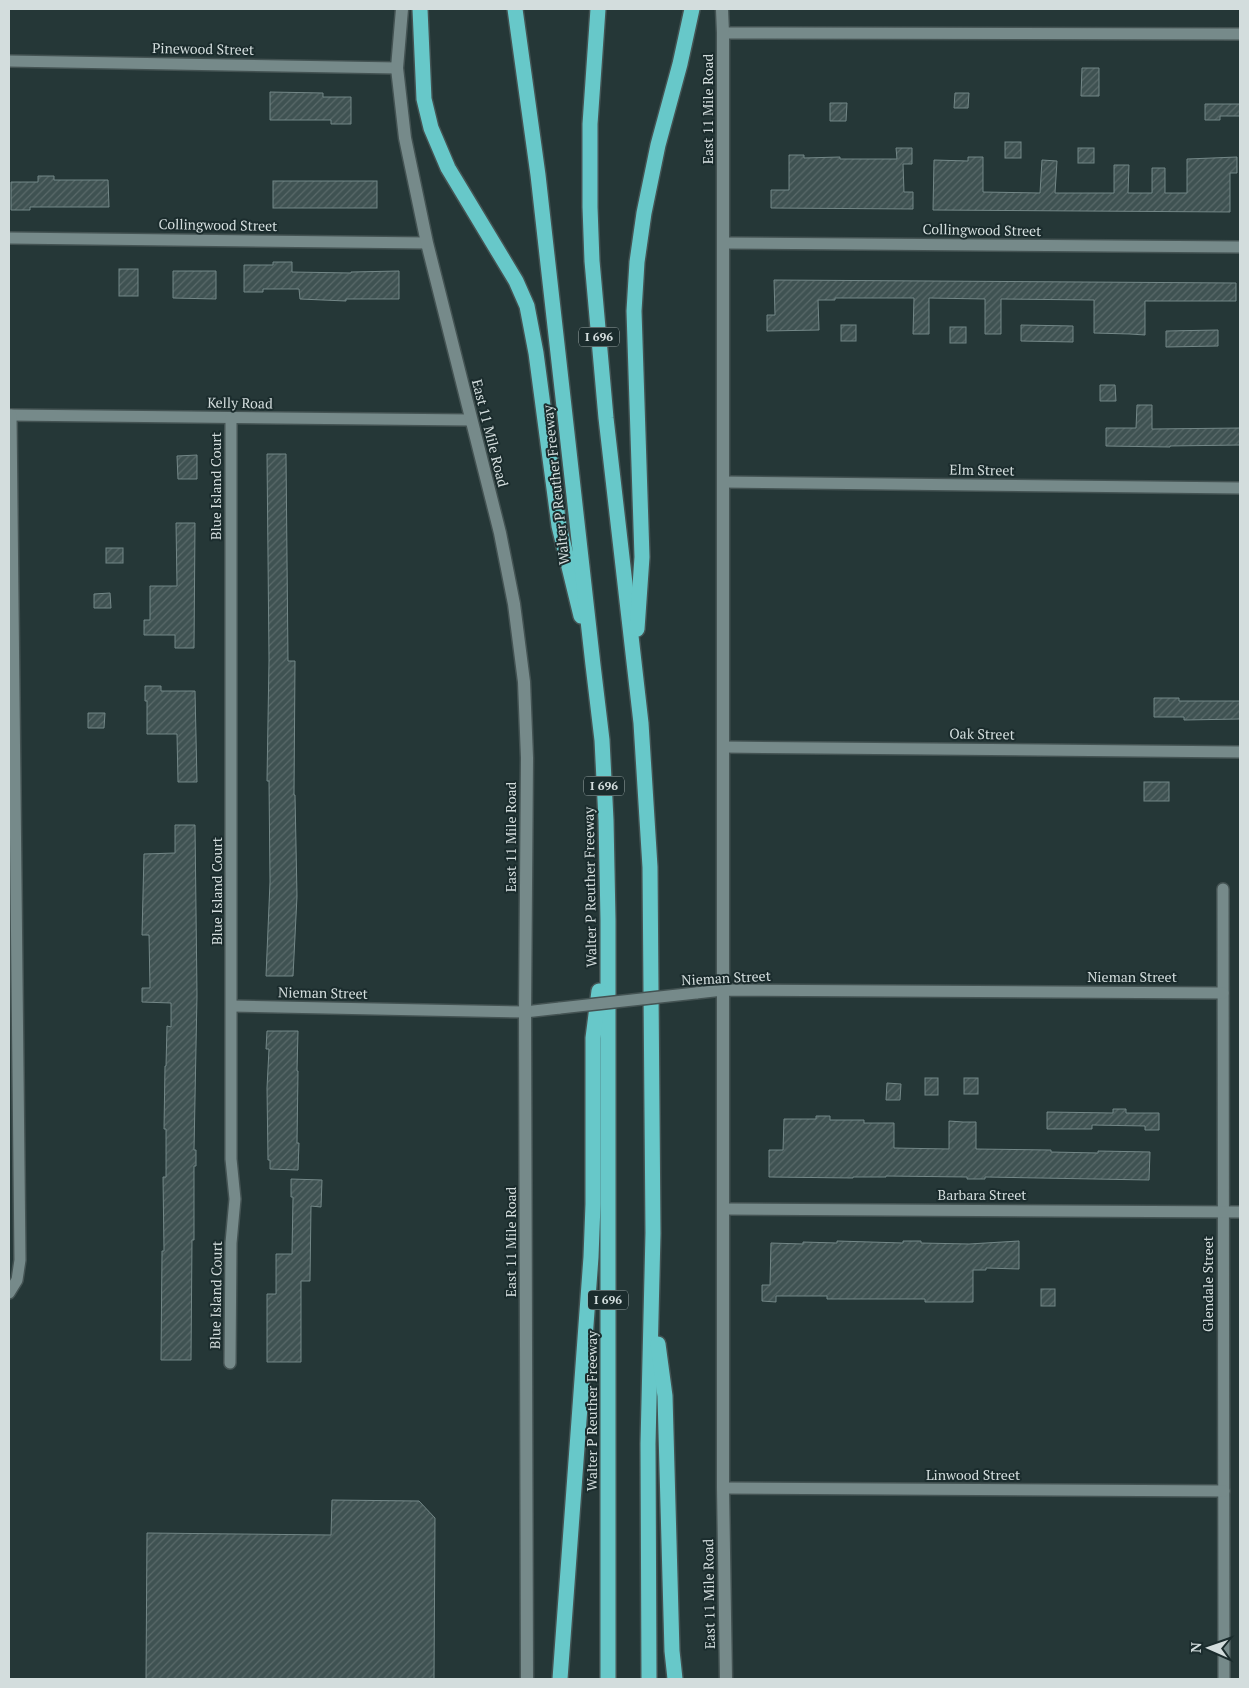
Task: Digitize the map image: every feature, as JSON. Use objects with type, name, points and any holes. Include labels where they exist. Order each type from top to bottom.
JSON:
[{"type":"highway","points":[[420,9],[424,99],[431,128],[448,168],[516,281],[527,306],[536,353],[559,526],[575,600],[592,651]]},
{"type":"highway","name":"Walter P Reuther Freeway","points":[[516,9],[538,175],[602,740],[608,920],[608,1679]]},
{"type":"highway","name":"I 696","points":[[598,9],[590,124],[592,261],[608,427],[635,663],[648,812],[651,876],[653,1233],[648,1444],[649,1679]]},
{"type":"highway","points":[[635,663],[642,557],[634,311],[637,262],[644,213],[656,153],[680,64],[692,9]]},
{"type":"highway","points":[[560,1679],[594,1204],[593,1038],[608,920]]},
{"type":"highway","points":[[652,1301],[665,1396],[672,1651],[675,1679]]},
{"type":"main road","name":"East 11 Mile Road","points":[[402,9],[398,68],[405,138],[427,243],[502,542],[514,604],[524,682],[527,758],[525,1012],[527,1679]]},
{"type":"main road","name":"East 11 Mile Road","points":[[722,9],[724,32],[723,1488],[726,1679]]},
{"type":"street","points":[[724,32],[1240,34]]},
{"type":"street","name":"Pinewood Street","points":[[9,61],[398,68]]},
{"type":"street","name":"Collingwood Street","points":[[9,238],[427,243]]},
{"type":"street","name":"Collingwood Street","points":[[723,243],[1240,247]]},
{"type":"street","points":[[9,1292],[17,1280],[20,1260],[10,415]]},
{"type":"street","name":"Kelly Road","points":[[10,415],[471,420]]},
{"type":"street","name":"Blue Island Court","points":[[230,1363],[231,1243],[236,1200],[231,1159],[231,418]]},
{"type":"street","name":"Elm Street","points":[[723,482],[1240,488]]},
{"type":"street","name":"Oak Street","points":[[723,746],[1240,752]]},
{"type":"street","name":"Glendale Street","points":[[1223,889],[1224,1679]]},
{"type":"street","name":"Nieman Street","points":[[232,1006],[525,1012],[723,990],[1223,993]]},
{"type":"street","name":"Barbara Street","points":[[724,1208],[1240,1212]]},
{"type":"street","name":"Linwood Street","points":[[723,1488],[1224,1491]]},
{"type":"building","points":[[1082,68],[1099,68],[1099,96],[1081,96]]},
{"type":"building","points":[[270,92],[323,93],[323,97],[351,97],[351,124],[331,124],[331,120],[270,120]]},
{"type":"building","points":[[955,93],[969,93],[968,108],[954,108]]},
{"type":"building","points":[[830,103],[847,103],[846,121],[830,121]]},
{"type":"building","points":[[1205,104],[1240,104],[1240,116],[1220,116],[1220,120],[1205,120]]},
{"type":"building","points":[[1005,142],[1021,142],[1021,158],[1005,158]]},
{"type":"building","points":[[896,148],[912,148],[912,164],[903,164],[904,192],[913,192],[913,209],[771,208],[771,190],[789,190],[789,155],[804,155],[804,158],[897,159]]},
{"type":"building","points":[[1078,148],[1094,148],[1094,163],[1078,163]]},
{"type":"building","points":[[968,157],[983,157],[983,192],[1040,193],[1042,160],[1057,161],[1055,193],[1114,193],[1114,165],[1129,165],[1128,193],[1152,193],[1152,168],[1165,168],[1165,193],[1187,193],[1187,159],[1237,157],[1237,173],[1230,173],[1230,212],[933,210],[934,160],[968,161]]},
{"type":"building","points":[[38,176],[54,176],[54,180],[108,180],[109,207],[30,207],[30,210],[11,210],[11,182],[38,182]]},
{"type":"building","points":[[273,181],[377,181],[377,208],[273,208]]},
{"type":"building","points":[[273,262],[292,262],[292,272],[351,273],[399,271],[399,299],[346,299],[346,301],[300,299],[299,289],[263,289],[263,292],[244,292],[244,265],[273,265]]},
{"type":"building","points":[[119,269],[138,269],[138,296],[119,296]]},
{"type":"building","points":[[173,271],[216,271],[216,299],[173,298]]},
{"type":"building","points":[[774,280],[1236,283],[1236,301],[1145,301],[1145,335],[1094,333],[1094,300],[1001,299],[1001,334],[985,334],[985,299],[929,298],[929,334],[913,334],[914,298],[835,298],[835,300],[818,300],[819,330],[767,331],[767,315],[775,315]]},
{"type":"building","points":[[841,325],[856,325],[856,341],[841,341]]},
{"type":"building","points":[[1021,325],[1073,326],[1073,342],[1021,341]]},
{"type":"building","points":[[950,327],[966,327],[966,343],[950,343]]},
{"type":"building","points":[[1218,330],[1218,346],[1166,347],[1166,331]]},
{"type":"building","points":[[1100,385],[1115,385],[1116,401],[1100,401]]},
{"type":"building","points":[[1137,405],[1152,405],[1152,429],[1240,428],[1240,445],[1106,446],[1106,428],[1136,428]]},
{"type":"building","points":[[267,454],[286,454],[288,661],[295,661],[294,795],[297,896],[293,976],[266,976],[270,882],[269,781],[267,781],[269,660]]},
{"type":"building","points":[[197,455],[197,479],[178,479],[177,456]]},
{"type":"building","points":[[176,523],[195,523],[194,648],[175,648],[175,635],[144,635],[144,620],[150,620],[150,586],[177,586]]},
{"type":"building","points":[[106,548],[123,548],[123,563],[106,563]]},
{"type":"building","points":[[110,593],[111,608],[94,608],[94,594]]},
{"type":"building","points":[[145,686],[161,686],[161,691],[195,691],[197,782],[178,782],[177,734],[147,734]]},
{"type":"building","points":[[1154,698],[1179,698],[1179,701],[1240,701],[1240,719],[1184,720],[1184,717],[1154,717]]},
{"type":"building","points":[[88,713],[105,713],[104,728],[88,728]]},
{"type":"building","points":[[1144,782],[1169,782],[1169,801],[1144,801]]},
{"type":"building","points":[[175,825],[195,825],[197,995],[194,1150],[196,1150],[196,1166],[194,1166],[194,1240],[192,1240],[191,1360],[161,1360],[162,1251],[164,1251],[163,1177],[166,1177],[166,1129],[164,1129],[165,1066],[167,1026],[171,1027],[171,1003],[142,1002],[142,988],[150,988],[149,935],[142,935],[144,854],[175,853]]},
{"type":"building","points":[[267,1031],[298,1031],[298,1170],[270,1169],[270,1160],[268,1160],[267,1088],[269,1049],[266,1049]]},
{"type":"building","points":[[925,1078],[938,1078],[938,1095],[925,1095]]},
{"type":"building","points":[[964,1078],[978,1078],[978,1094],[964,1094]]},
{"type":"building","points":[[887,1083],[901,1084],[900,1100],[886,1100]]},
{"type":"building","points":[[1113,1109],[1126,1109],[1126,1113],[1159,1113],[1159,1130],[1145,1130],[1145,1126],[1092,1125],[1092,1129],[1047,1129],[1047,1112],[1113,1113]]},
{"type":"building","points":[[816,1116],[830,1116],[830,1120],[864,1120],[864,1123],[894,1123],[894,1148],[949,1149],[949,1121],[976,1122],[976,1149],[1098,1153],[1098,1151],[1150,1152],[1149,1180],[985,1177],[985,1179],[967,1179],[967,1177],[886,1176],[853,1178],[769,1177],[769,1150],[783,1150],[784,1119],[816,1119]]},
{"type":"building","points":[[291,1179],[322,1180],[321,1207],[311,1206],[310,1281],[301,1281],[301,1362],[267,1362],[267,1294],[276,1294],[276,1254],[292,1254],[293,1197],[291,1197]]},
{"type":"building","points":[[837,1241],[903,1243],[903,1241],[921,1241],[921,1243],[969,1244],[1019,1241],[1019,1269],[986,1268],[986,1270],[973,1270],[973,1302],[925,1302],[925,1299],[827,1299],[827,1296],[776,1296],[776,1302],[762,1301],[762,1285],[770,1285],[771,1243],[837,1243]]},
{"type":"building","points":[[1041,1289],[1055,1289],[1055,1306],[1041,1306]]},
{"type":"building","points":[[332,1500],[419,1501],[435,1518],[434,1679],[146,1679],[147,1533],[331,1535]]}]
